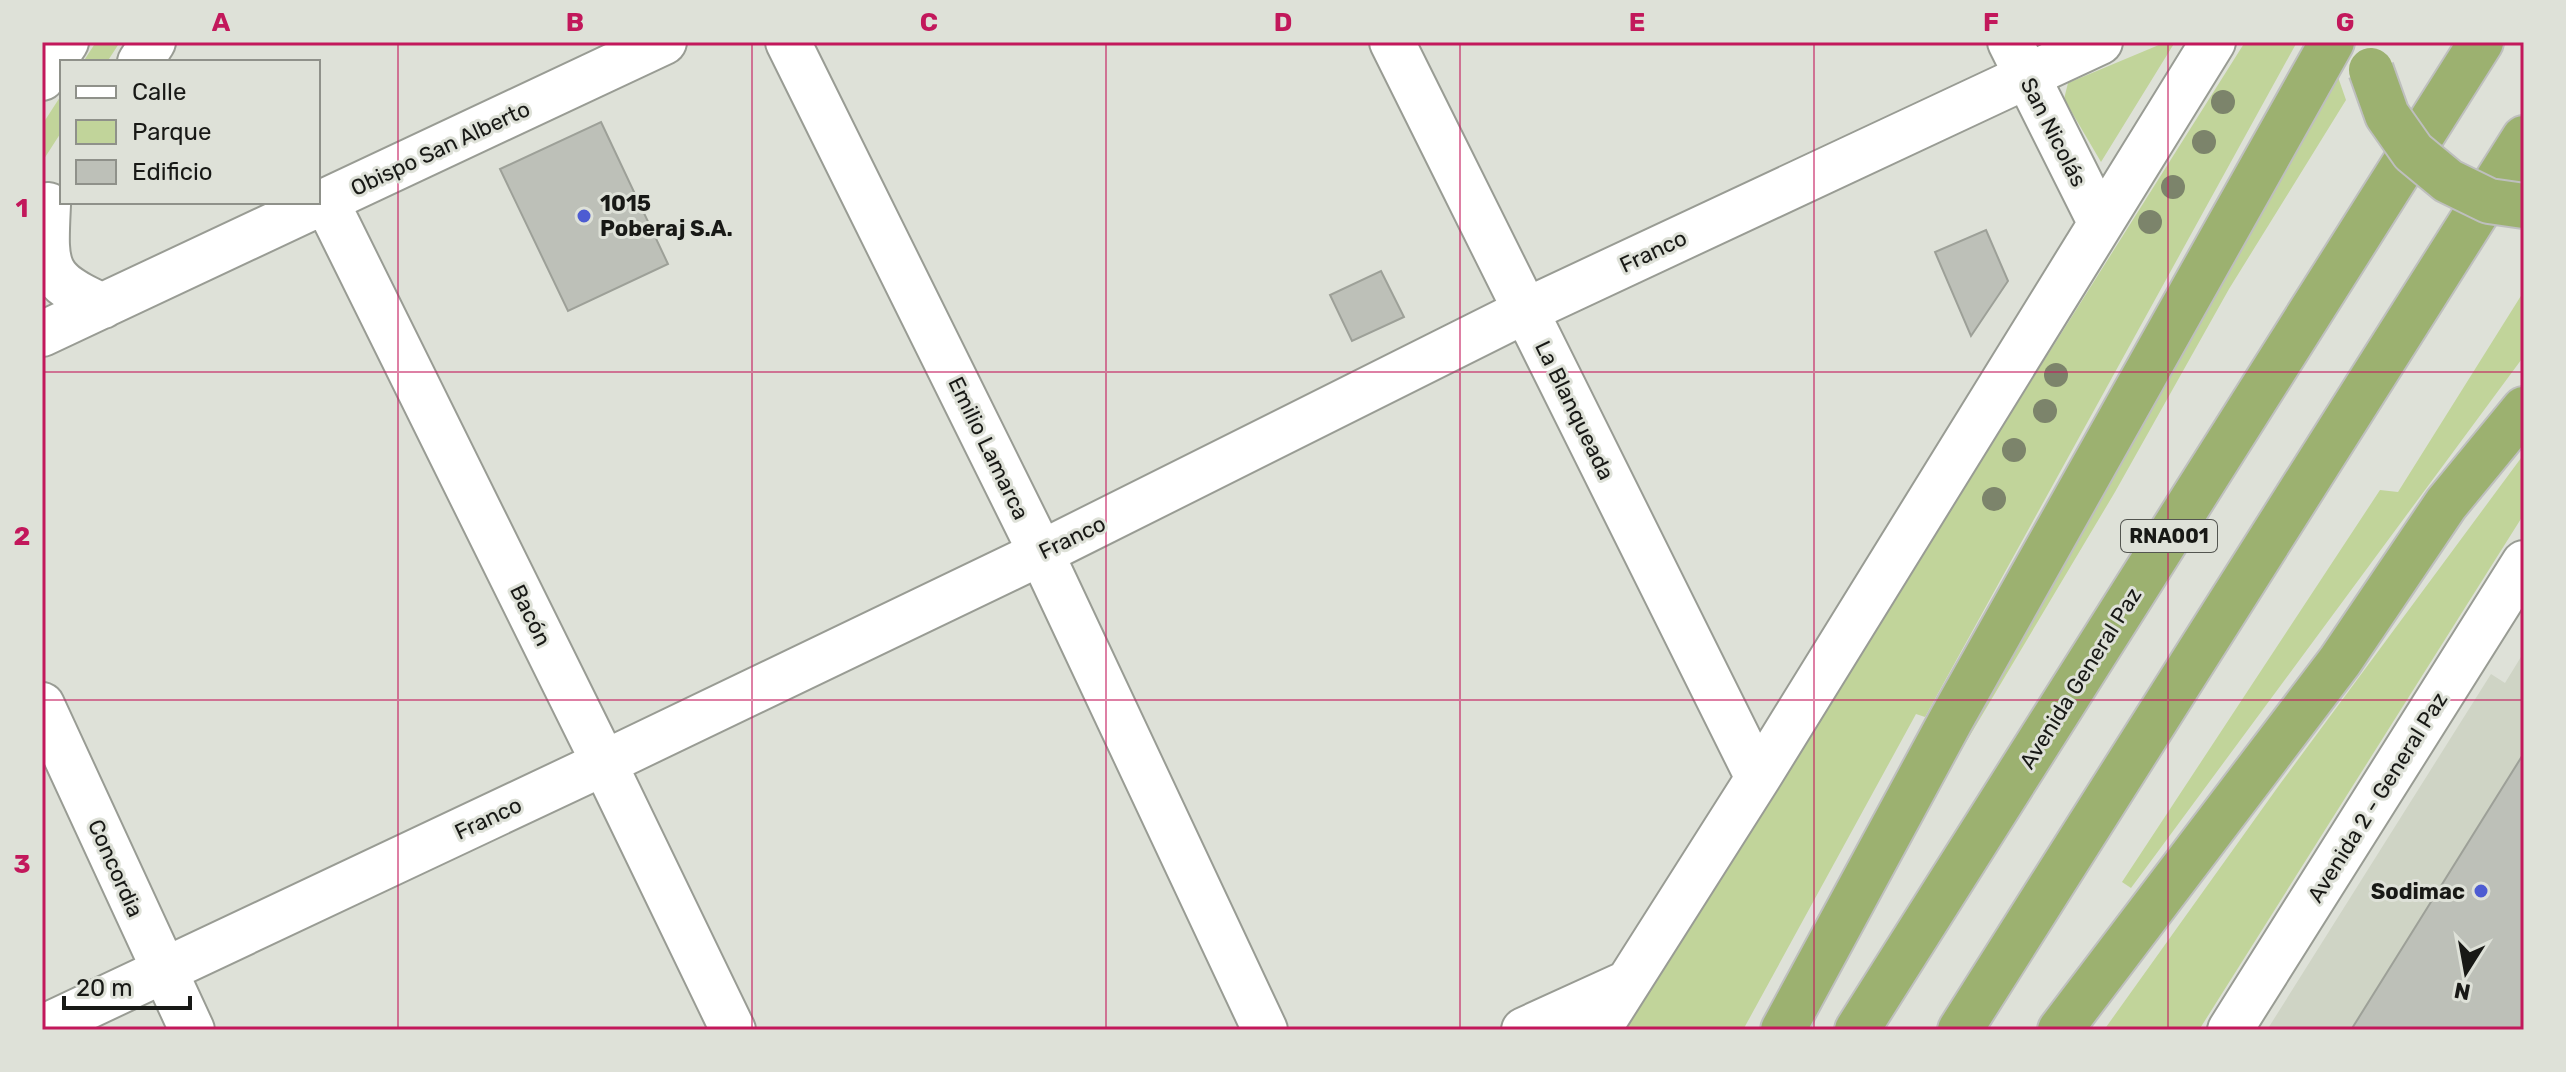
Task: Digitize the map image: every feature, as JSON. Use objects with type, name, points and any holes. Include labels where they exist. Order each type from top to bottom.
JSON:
[{"type":"highway","points":[[1783,1030],[1952,718],[2332,42]]},
{"type":"highway","points":[[2369,220],[2448,42]]},
{"type":"highway","name":"Avenida General Paz","points":[[1857,1030],[2481,42]]},
{"type":"highway","points":[[2369,56],[2387,115],[2413,152],[2448,181],[2489,201],[2524,206]]},
{"type":"highway","points":[[1960,1030],[2524,138]]},
{"type":"highway","points":[[2060,1030],[2340,661],[2446,504],[2524,409]]},
{"type":"street","points":[[42,78],[66,42]]},
{"type":"street","points":[[141,60],[153,42]]},
{"type":"street","name":"Obispo San Alberto","points":[[320,204],[664,42]]},
{"type":"street","name":"Emilio Lamarca","points":[[788,42],[1041,553],[1265,1030]]},
{"type":"street","name":"La Blanqueada","points":[[1392,42],[1758,778]]},
{"type":"street","name":"Franco","points":[[42,1028],[1041,553],[1525,311],[2018,59],[2100,42]]},
{"type":"street","points":[[1598,1030],[1758,778],[2213,42]]},
{"type":"street","name":"San Nicolás","points":[[2018,59],[2100,222]]},
{"type":"street","points":[[48,201],[45,255],[55,276],[71,292],[103,306]]},
{"type":"street","name":"Bacón","points":[[326,201],[733,1030]]},
{"type":"street","name":"Obispo San Alberto","points":[[42,334],[320,204]]},
{"type":"street","name":"Avenida 2 - General Paz","points":[[2230,1030],[2524,563]]},
{"type":"street","name":"Concordia","points":[[42,705],[192,1030]]},
{"type":"street","points":[[1524,1030],[1627,983]]},
{"type":"shaded area","points":[[2524,652],[2524,1030],[2267,1030],[2491,674],[2505,683]]},
{"type":"green space","points":[[96,42],[120,42],[108,60],[84,60]]},
{"type":"green space","points":[[2166,42],[2175,42],[2101,162],[2064,99],[2068,83]]},
{"type":"green space","points":[[2245,42],[2297,42],[1925,717],[1916,714],[1743,1030],[1622,1030]]},
{"type":"green space","points":[[2338,77],[2346,100],[2229,289],[2115,492],[1935,794],[1931,791]]},
{"type":"green space","points":[[60,97],[60,134],[42,162],[42,125]]},
{"type":"green space","points":[[2524,291],[2524,356],[2131,888],[2122,882],[2380,490],[2398,492]]},
{"type":"green space","points":[[2524,454],[2524,514],[2199,1030],[2104,1030],[2280,784]]},
{"type":"building","name":"1015 Poberaj S.A.","points":[[601,122],[668,264],[568,311],[500,169]]},
{"type":"building","points":[[1986,230],[2008,281],[1971,336],[1935,252]]},
{"type":"building","points":[[1381,271],[1404,317],[1352,341],[1330,295]]},
{"type":"building","name":"Sodimac","points":[[2524,753],[2524,1030],[2351,1030]]},
{"type":"place","name":"1015 Poberaj S.A.","points":[[584,216]]},
{"type":"place","name":"Sodimac","points":[[2481,891]]}]
